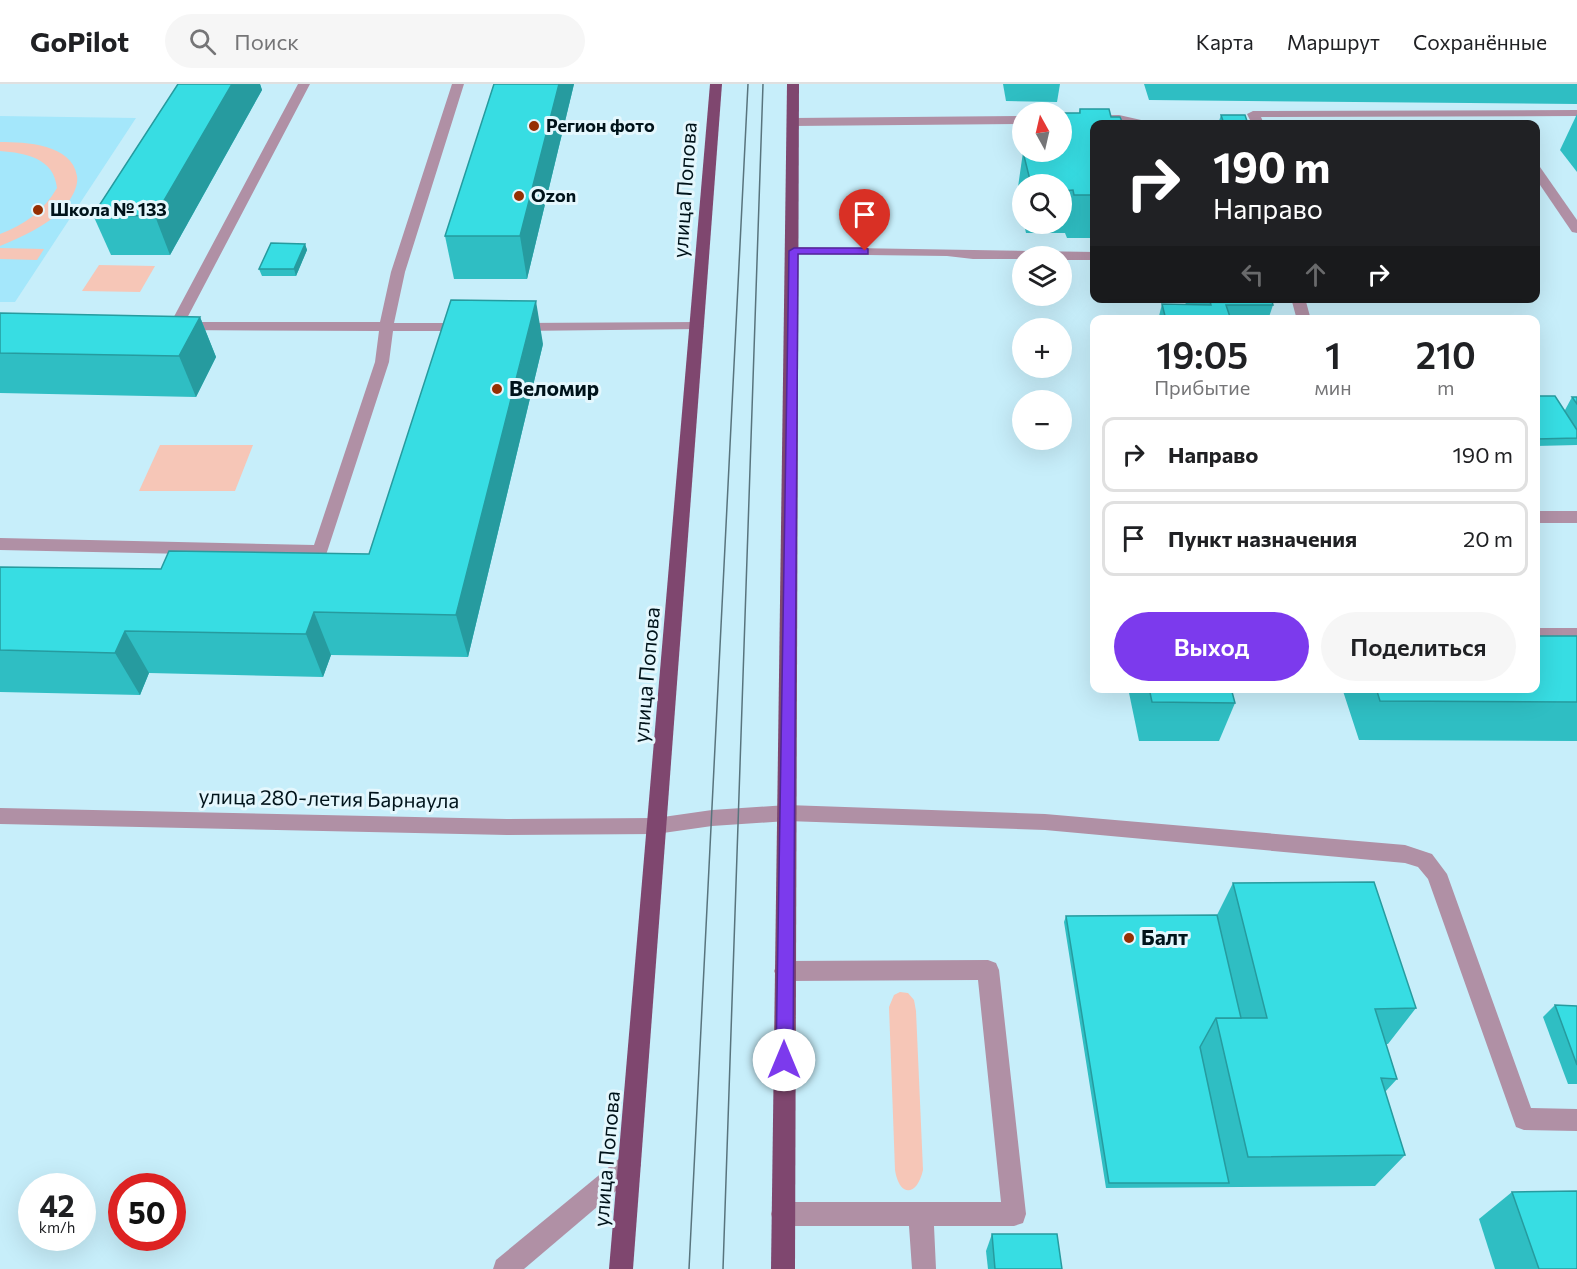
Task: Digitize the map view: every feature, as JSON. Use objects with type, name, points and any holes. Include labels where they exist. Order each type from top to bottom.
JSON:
[{"type":"main road","name":"улица Попова","points":[[621,1269],[716,84]]},
{"type":"main road","points":[[783,1269],[794,84]]},
{"type":"street","points":[[304,84],[171,326],[478,327]]},
{"type":"street","points":[[0,544],[320,551],[382,362],[386,328],[398,272],[458,84]]},
{"type":"street","points":[[1256,120],[1253,114],[1577,113]]},
{"type":"street","points":[[793,122],[1012,120]]},
{"type":"street","points":[[1072,120],[1124,120]]},
{"type":"street","points":[[1540,176],[1577,229]]},
{"type":"street","points":[[794,251],[1090,256]]},
{"type":"street","points":[[502,327],[697,326]]},
{"type":"street","points":[[1540,517],[1577,517]]},
{"type":"street","points":[[1540,635],[1577,635]]},
{"type":"street","name":"улица 280-летия Барнаула","points":[[0,816],[507,827],[656,826],[712,818],[787,813],[1045,822],[1405,854],[1425,860],[1437,874],[1524,1119],[1577,1120]]},
{"type":"street","points":[[783,1214],[1014,1214],[988,970],[785,971]]},
{"type":"street","points":[[505,1269],[629,1165]]},
{"type":"street","points":[[921,1215],[924,1269]]},
{"type":"shaded area","name":"Школа № 133","points":[[0,116],[136,118],[15,302],[0,302]]},
{"type":"shaded area","points":[[0,142],[34,144],[57,151],[67,157],[73,165],[77,180],[71,198],[63,209],[49,221],[0,246],[0,234],[33,216],[57,188],[55,178],[45,164],[19,153],[0,151]]},
{"type":"shaded area","points":[[0,248],[44,249],[37,260],[0,259]]},
{"type":"shaded area","points":[[99,265],[155,266],[140,292],[82,291]]},
{"type":"shaded area","points":[[160,445],[253,445],[235,491],[139,491]]},
{"type":"shaded area","points":[[900,992],[908,993],[914,1000],[916,1011],[923,1170],[917,1185],[908,1190],[900,1185],[895,1170],[889,1007],[894,995]]},
{"type":"building","points":[[178,84],[232,84],[155,216],[93,215]]},
{"type":"building","points":[[494,84],[559,84],[520,236],[445,236]]},
{"type":"building","points":[[1080,109],[1109,109],[1111,117],[1120,117],[1121,120],[1090,120],[1090,195],[1074,195],[1072,174],[1028,174],[1026,162],[1072,162],[1072,113],[1080,113]]},
{"type":"building","points":[[1221,115],[1245,115],[1247,120],[1223,120]]},
{"type":"building","points":[[271,243],[305,244],[294,269],[259,269]]},
{"type":"building","points":[[451,300],[536,301],[456,615],[314,612],[306,634],[125,631],[115,653],[0,650],[0,567],[161,569],[169,551],[369,554]]},
{"type":"building","points":[[1210,303],[1272,303],[1273,305],[1226,305],[1229,315],[1165,315],[1162,304],[1211,305]]},
{"type":"building","points":[[0,313],[200,317],[179,356],[0,353]]},
{"type":"building","points":[[1540,396],[1555,396],[1577,430],[1577,438],[1540,439]]},
{"type":"building","points":[[1540,636],[1577,636],[1577,702],[1380,701],[1378,693],[1540,693]]},
{"type":"building","points":[[1150,693],[1232,693],[1235,703],[1152,702]]},
{"type":"building","points":[[1374,882],[1416,1008],[1375,1009],[1397,1079],[1381,1078],[1405,1155],[1248,1157],[1216,1018],[1267,1018],[1233,883]]},
{"type":"building","points":[[1217,915],[1241,1018],[1216,1018],[1200,1047],[1229,1183],[1109,1183],[1066,916]]},
{"type":"building","points":[[1555,1005],[1577,1006],[1577,1065]]},
{"type":"building","points":[[1577,1191],[1577,1269],[1539,1269],[1512,1192]]},
{"type":"building","points":[[992,1234],[1057,1234],[1062,1269],[995,1269]]},
{"type":"tram line","points":[[689,1269],[748,84]]},
{"type":"tram line","points":[[723,1269],[763,84]]},
{"type":"place","name":"Регион фото","points":[[534,126]]},
{"type":"place","name":"Ozon","points":[[519,196]]},
{"type":"place","name":"Школа № 133","points":[[38,210]]},
{"type":"place","name":"Веломир","points":[[497,389]]},
{"type":"place","name":"Балт","points":[[1129,938]]},
{"type":"route","points":[[784,1060],[794,251],[865,251]]}]
